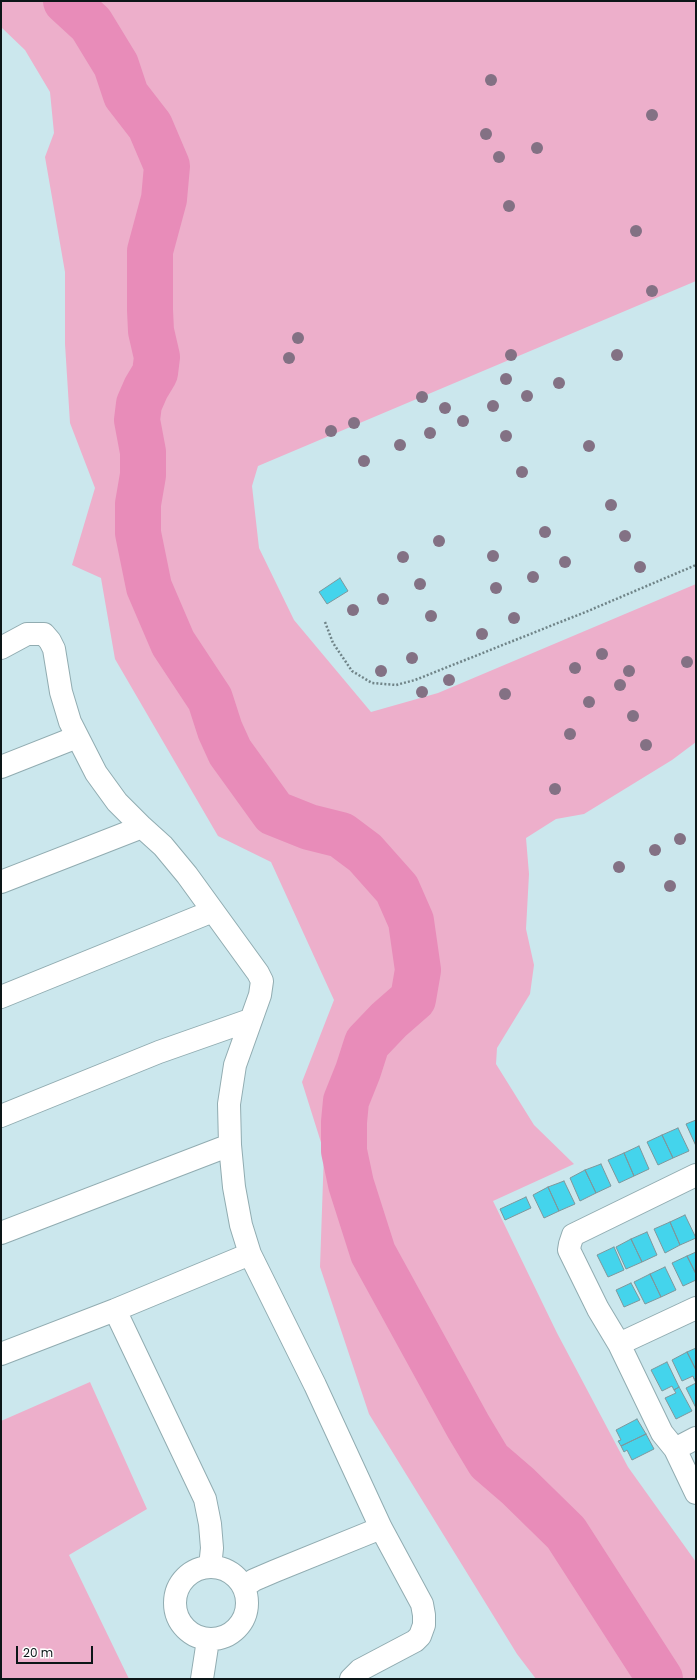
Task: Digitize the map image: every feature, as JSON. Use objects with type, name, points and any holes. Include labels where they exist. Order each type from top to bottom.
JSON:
[{"type":"street","points":[[1,648],[27,634],[44,634],[50,641],[54,649],[61,692],[70,722],[96,773],[117,802],[142,828],[163,846],[213,910],[258,973],[262,981],[260,995],[235,1065],[229,1104],[230,1145],[234,1188],[240,1225],[250,1254],[315,1385],[381,1528],[422,1604],[424,1615],[424,1624],[420,1636],[415,1641],[360,1670],[351,1679]]},
{"type":"street","points":[[1,767],[77,737]]},
{"type":"street","points":[[1,882],[142,828]]},
{"type":"street","points":[[1,997],[213,910]]},
{"type":"street","points":[[1,1116],[159,1052],[250,1020]]},
{"type":"street","points":[[1,1233],[230,1145]]},
{"type":"street","points":[[696,1176],[573,1235],[569,1250],[598,1309],[619,1344],[662,1433],[675,1450],[696,1493]]},
{"type":"street","points":[[1,1354],[115,1310],[250,1254]]},
{"type":"street","points":[[619,1344],[696,1308]]},
{"type":"street","points":[[115,1310],[205,1499],[210,1524],[212,1548],[210,1567]]},
{"type":"street","points":[[675,1450],[696,1438]]},
{"type":"street","points":[[244,1587],[254,1580],[381,1528]]},
{"type":"street","points":[[210,1567],[220,1568],[230,1572],[244,1587],[248,1598],[248,1609],[238,1628],[230,1635],[219,1639],[208,1640],[196,1636],[186,1630],[179,1620],[175,1609],[175,1596],[180,1585],[187,1576],[198,1569],[210,1567]]},
{"type":"street","points":[[202,1679],[208,1640]]},
{"type":"path","points":[[325,622],[332,643],[352,671],[372,683],[396,685],[415,680],[588,611],[696,565]]},
{"type":"shaded area","points":[[1,1],[696,1],[696,281],[258,466],[252,486],[259,548],[294,620],[371,712],[438,693],[696,584],[696,742],[672,760],[584,814],[556,819],[526,838],[529,874],[526,929],[534,965],[530,994],[497,1048],[496,1064],[534,1125],[574,1164],[493,1201],[557,1333],[628,1467],[696,1562],[696,1679],[536,1679],[517,1654],[369,1414],[320,1267],[324,1152],[302,1082],[334,1000],[271,862],[218,836],[115,659],[101,578],[72,565],[95,488],[70,423],[65,344],[65,272],[45,157],[54,133],[50,92],[25,50],[1,27]]},
{"type":"shaded area","points":[[90,1382],[147,1509],[69,1555],[129,1679],[1,1679],[1,1421]]},
{"type":"building","points":[[340,578],[348,591],[327,604],[319,592]]},
{"type":"building","points":[[696,1120],[696,1146],[686,1124]]},
{"type":"building","points":[[678,1128],[689,1151],[673,1158],[662,1135]]},
{"type":"building","points":[[662,1135],[673,1158],[658,1165],[647,1142]]},
{"type":"building","points":[[639,1146],[649,1169],[634,1176],[624,1153]]},
{"type":"building","points":[[624,1153],[634,1176],[619,1183],[608,1160]]},
{"type":"building","points":[[601,1164],[611,1186],[596,1193],[585,1170]]},
{"type":"building","points":[[585,1170],[596,1193],[580,1201],[570,1178]]},
{"type":"building","points":[[564,1181],[575,1204],[559,1211],[548,1187]]},
{"type":"building","points":[[548,1187],[559,1211],[544,1218],[533,1195]]},
{"type":"building","points":[[526,1197],[531,1208],[505,1220],[500,1209]]},
{"type":"building","points":[[685,1215],[696,1238],[680,1245],[670,1222]]},
{"type":"building","points":[[670,1222],[680,1245],[665,1253],[654,1229]]},
{"type":"building","points":[[647,1232],[657,1255],[642,1262],[631,1239]]},
{"type":"building","points":[[631,1239],[642,1262],[626,1269],[616,1247]]},
{"type":"building","points":[[614,1247],[624,1270],[608,1277],[597,1255]]},
{"type":"building","points":[[696,1252],[696,1274],[687,1256]]},
{"type":"building","points":[[687,1256],[696,1274],[696,1280],[683,1286],[672,1263]]},
{"type":"building","points":[[665,1267],[676,1290],[661,1297],[650,1274]]},
{"type":"building","points":[[650,1274],[661,1297],[645,1304],[634,1282]]},
{"type":"building","points":[[631,1283],[640,1300],[624,1307],[616,1290]]},
{"type":"building","points":[[696,1348],[696,1370],[687,1352]]},
{"type":"building","points":[[687,1352],[696,1370],[696,1378],[694,1379],[693,1376],[682,1381],[672,1360]]},
{"type":"building","points":[[667,1362],[679,1387],[674,1390],[672,1386],[662,1391],[651,1370]]},
{"type":"building","points":[[696,1383],[696,1408],[686,1388]]},
{"type":"building","points":[[679,1387],[692,1411],[676,1419],[665,1398],[676,1393],[674,1390]]},
{"type":"building","points":[[637,1419],[646,1434],[621,1446],[618,1441],[621,1440],[616,1430]]},
{"type":"building","points":[[646,1434],[654,1449],[632,1460],[627,1450],[624,1452],[621,1446]]},
{"type":"waterway","points":[[66,1],[91,24],[116,65],[126,95],[150,126],[167,166],[164,199],[150,251],[151,331],[157,357],[155,373],[139,404],[137,420],[143,452],[143,475],[138,504],[138,533],[149,587],[173,643],[210,699],[220,730],[230,752],[274,813],[309,827],[341,835],[365,853],[397,889],[411,921],[418,970],[413,999],[389,1020],[367,1043],[346,1101],[344,1151],[351,1184],[373,1253],[468,1426],[489,1461],[518,1486],[566,1533],[660,1679]]}]
